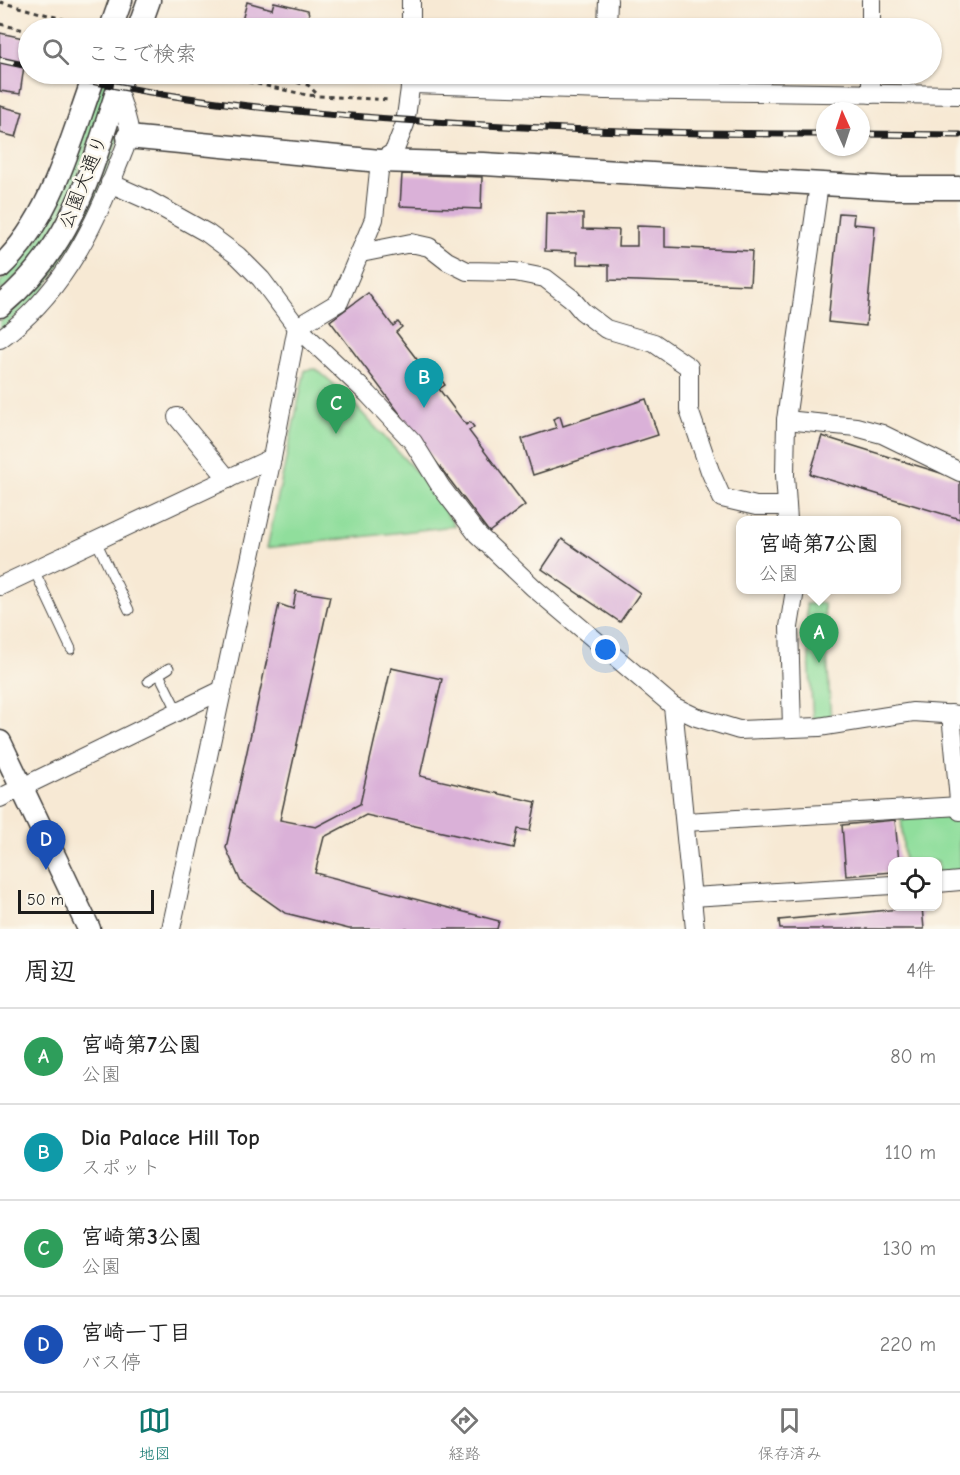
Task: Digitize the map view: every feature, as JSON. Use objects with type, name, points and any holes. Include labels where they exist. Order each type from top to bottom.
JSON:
[{"type":"street","points":[[115,18],[121,0]]},
{"type":"street","points":[[143,18],[149,0]]},
{"type":"street","points":[[411,0],[411,18]]},
{"type":"street","points":[[607,18],[608,0]]},
{"type":"street","points":[[871,0],[871,18]]},
{"type":"street","name":"公園大通り","points":[[0,267],[27,237],[44,209],[91,84]]},
{"type":"street","name":"公園大通り","points":[[0,306],[25,285],[37,271],[68,225],[87,185],[119,84]]},
{"type":"street","points":[[0,339],[35,309],[63,275],[89,234],[128,137],[128,124],[120,84]]},
{"type":"street","points":[[380,161],[394,152],[405,124],[411,86],[508,84]]},
{"type":"street","points":[[650,84],[871,94],[960,95]]},
{"type":"street","points":[[871,84],[871,94]]},
{"type":"street","points":[[128,137],[380,161],[484,164],[891,188],[960,188]]},
{"type":"street","points":[[171,929],[272,458],[297,327],[339,302],[374,219],[380,161]]},
{"type":"street","points":[[110,183],[148,200],[207,233],[238,256],[261,279],[297,327],[368,394],[413,442],[441,486],[477,534],[534,588],[673,706],[696,717],[739,730],[819,727],[913,712],[956,714],[960,811]]},
{"type":"street","points":[[361,253],[411,243],[429,247],[447,261],[467,271],[515,272],[545,278],[606,329],[654,343],[689,367],[689,410],[722,498],[787,513],[786,420],[819,184]]},
{"type":"street","points":[[177,417],[228,479]]},
{"type":"street","points":[[786,420],[856,427],[882,434],[960,472]]},
{"type":"street","points":[[0,586],[272,458]]},
{"type":"street","points":[[792,727],[789,627],[794,594]]},
{"type":"street","points":[[0,798],[222,690]]},
{"type":"street","points":[[673,706],[695,929]]},
{"type":"street","points":[[0,742],[88,929]]},
{"type":"street","points":[[684,822],[960,807]]},
{"type":"street","points":[[942,883],[960,881]]},
{"type":"street","points":[[692,897],[888,885]]},
{"type":"lane","points":[[96,541],[129,609]]},
{"type":"lane","points":[[34,570],[71,649]]},
{"type":"lane","points":[[148,681],[169,668]]},
{"type":"lane","points":[[159,674],[178,712]]},
{"type":"path","points":[[0,2],[59,18]]},
{"type":"path","points":[[0,24],[18,28]]},
{"type":"path","points":[[258,84],[319,96],[411,86]]},
{"type":"path","points":[[304,84],[308,85],[319,96]]},
{"type":"green space","points":[[101,84],[112,84],[62,214],[37,256],[0,292],[0,282],[17,266],[39,236]]},
{"type":"green space","points":[[120,123],[120,136],[94,208],[44,290],[0,331],[0,322],[38,283],[72,236],[98,185]]},
{"type":"green space","points":[[316,369],[341,390],[422,478],[455,526],[267,548],[305,370]]},
{"type":"green space","points":[[824,603],[831,721],[813,723],[806,604]]},
{"type":"green space","points":[[958,812],[960,874],[942,875],[942,857],[904,857],[901,815]]},
{"type":"building","points":[[247,2],[272,9],[274,2],[308,10],[309,15],[308,18],[243,18]]},
{"type":"building","points":[[0,33],[18,37],[18,84],[21,84],[20,94],[0,91]]},
{"type":"building","points":[[0,106],[23,112],[16,137],[0,133]]},
{"type":"building","points":[[402,174],[482,177],[481,209],[400,206]]},
{"type":"building","points":[[546,213],[583,214],[583,229],[619,230],[618,246],[637,246],[637,226],[665,227],[665,247],[752,251],[750,285],[609,280],[609,265],[577,264],[577,252],[545,251]]},
{"type":"building","points":[[839,213],[854,214],[853,224],[875,226],[866,326],[828,322]]},
{"type":"building","points":[[368,293],[393,326],[398,322],[402,327],[396,332],[435,383],[441,379],[445,385],[439,389],[466,425],[470,422],[474,427],[469,431],[525,505],[489,532],[330,321]]},
{"type":"building","points":[[646,399],[658,435],[533,475],[522,439],[556,428],[553,419],[560,416],[563,426]]},
{"type":"building","points":[[822,436],[960,479],[960,519],[810,474]]},
{"type":"building","points":[[562,539],[640,593],[620,622],[542,569]]},
{"type":"building","points":[[296,591],[330,596],[280,820],[316,827],[360,804],[391,668],[442,679],[420,776],[536,802],[530,831],[518,829],[514,848],[366,815],[324,837],[315,873],[499,921],[497,929],[349,929],[285,913],[241,882],[226,848],[279,604],[293,609]]},
{"type":"building","points":[[895,820],[899,857],[888,857],[888,872],[846,876],[842,825]]},
{"type":"building","points":[[888,910],[922,911],[924,929],[780,929],[779,920]]},
{"type":"railway","points":[[0,60],[18,64]]},
{"type":"railway","points":[[107,84],[187,98],[361,117],[562,129],[816,134]]},
{"type":"railway","points":[[870,134],[960,135]]},
{"type":"place","name":"Dia Palace Hill Top","points":[[424,408]]},
{"type":"place","name":"宮崎第3公園","points":[[336,434]]},
{"type":"place","name":"宮崎第7公園","points":[[819,663]]},
{"type":"place","name":"宮崎一丁目","points":[[46,870]]}]
